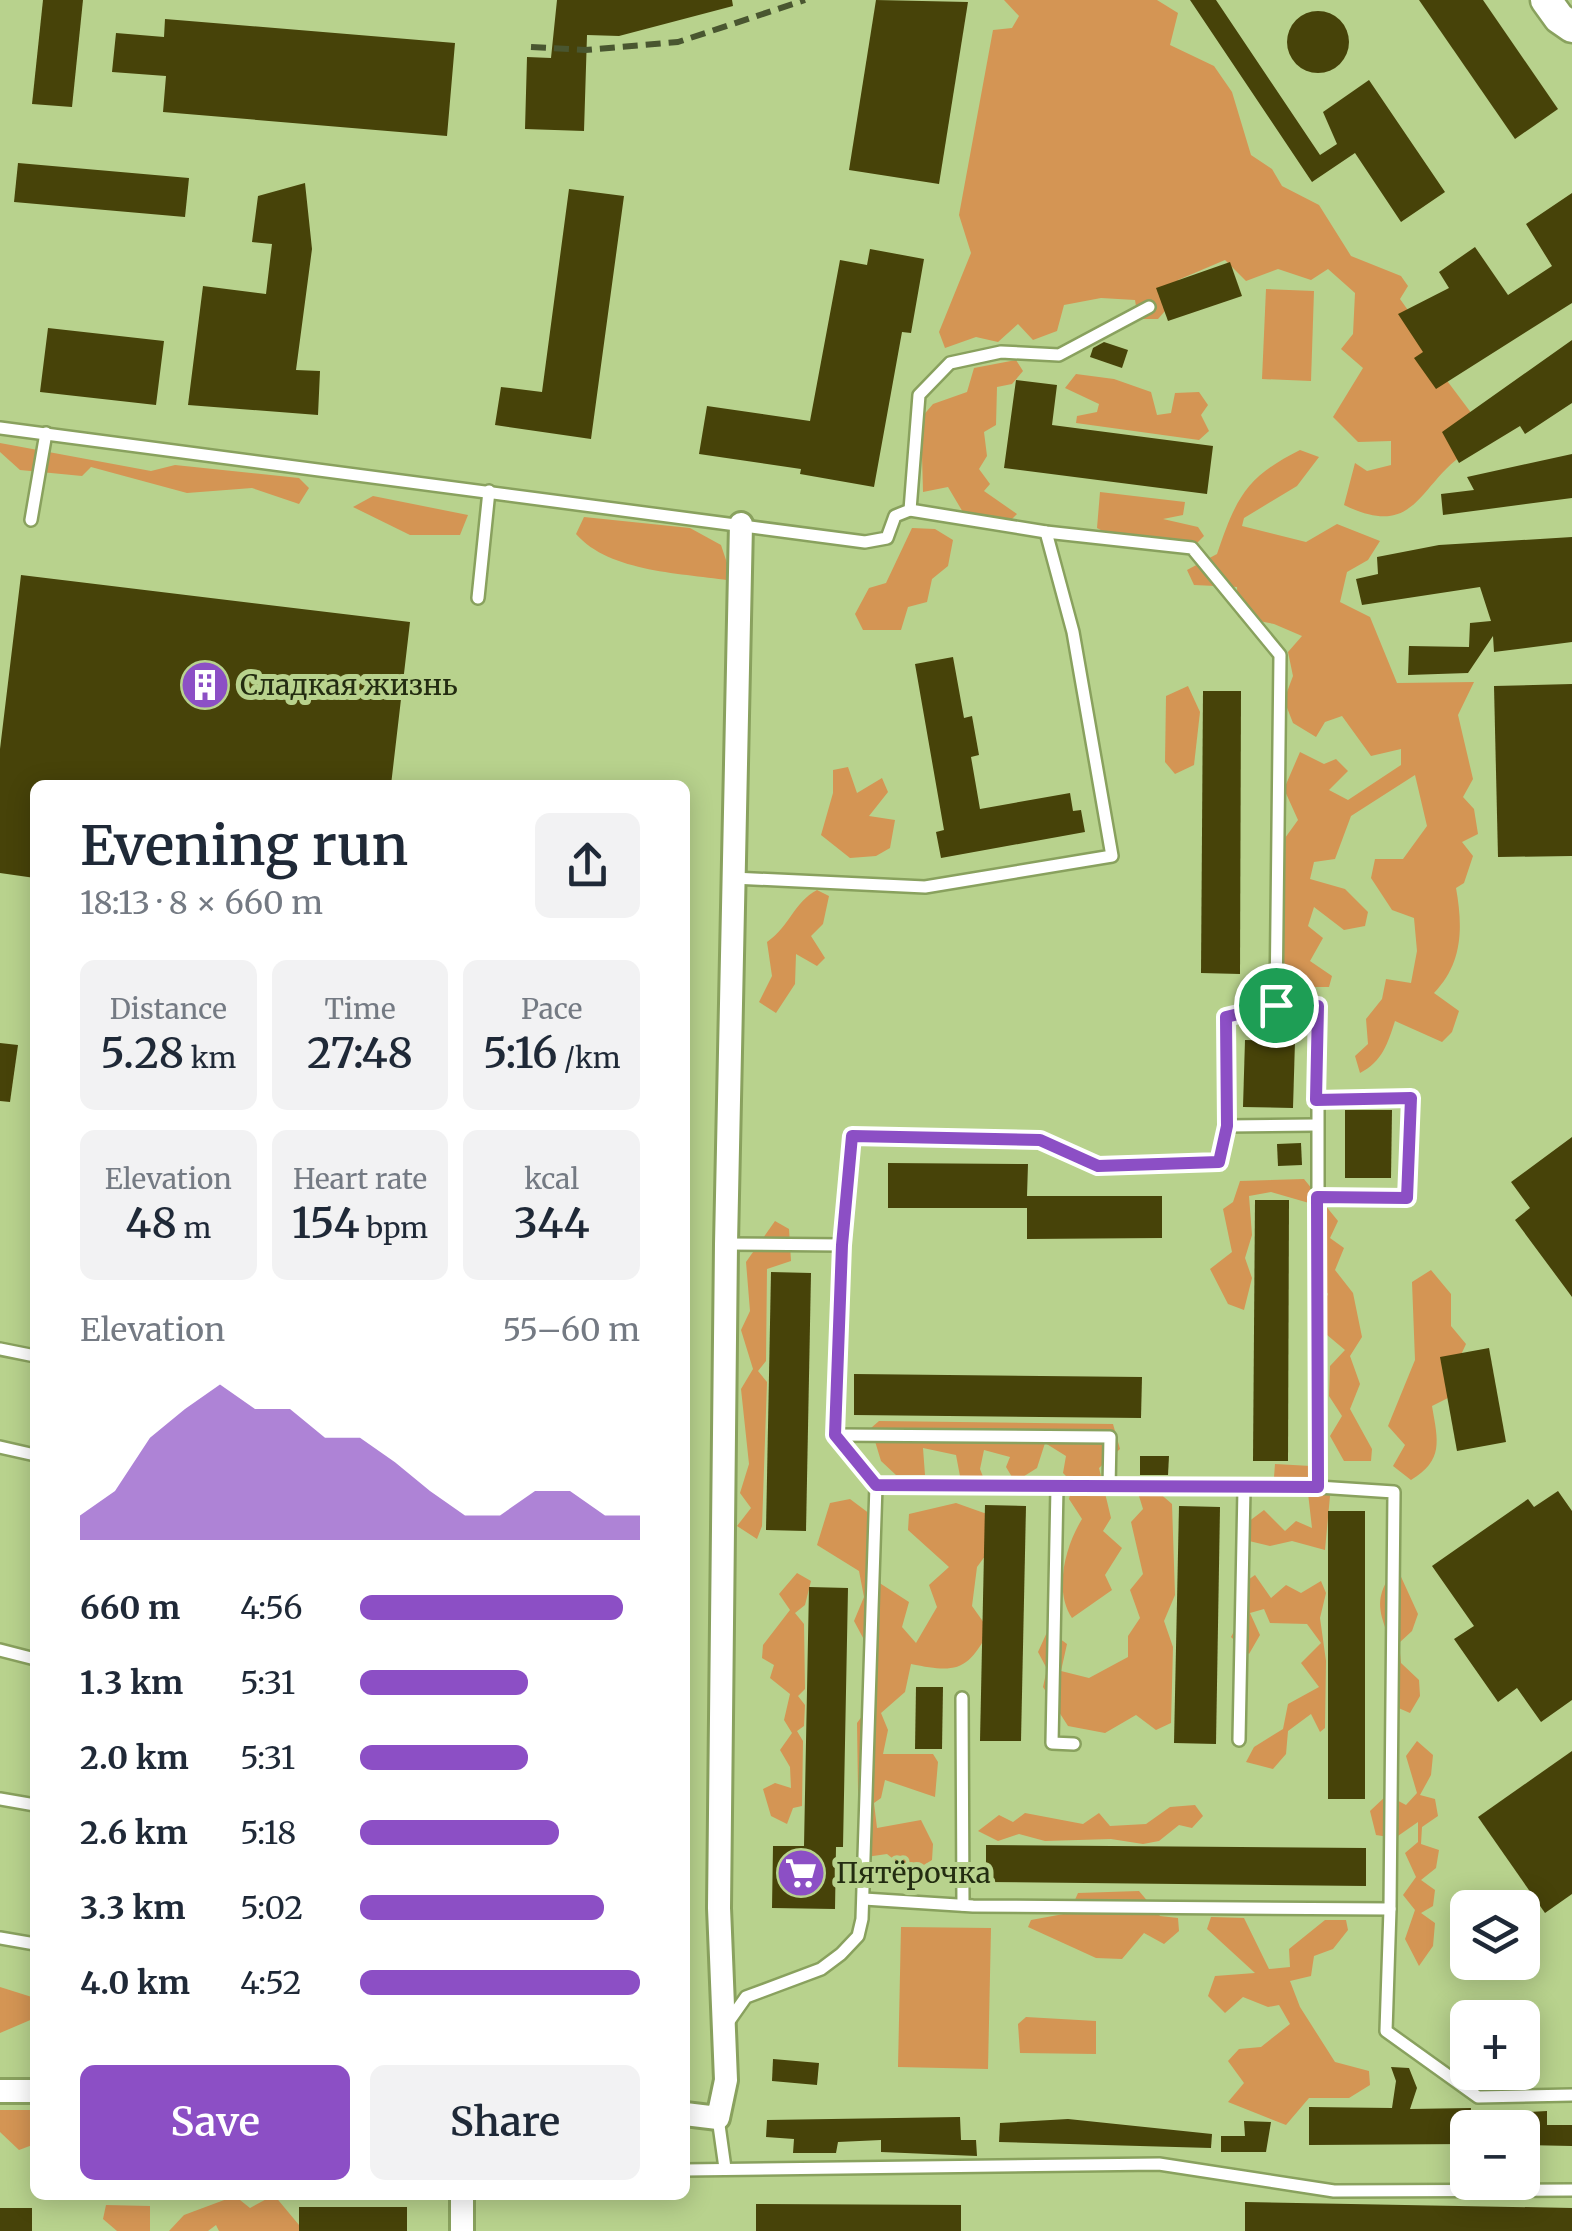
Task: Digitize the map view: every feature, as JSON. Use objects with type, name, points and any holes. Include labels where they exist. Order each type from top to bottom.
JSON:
[{"type":"street","points":[[1546,0],[1559,18],[1572,27]]},
{"type":"street","points":[[690,2115],[718,2118],[726,2080],[719,1908],[726,1244],[741,524]]},
{"type":"street","points":[[0,2091],[30,2091]]},
{"type":"street","points":[[462,2200],[462,2231]]},
{"type":"lane","points":[[910,510],[919,395],[950,364],[1001,352],[1059,354],[1150,306]]},
{"type":"lane","points":[[0,428],[865,542],[887,538],[895,516],[910,510],[1046,532],[1192,548],[1280,655],[1276,1005]]},
{"type":"lane","points":[[30,520],[46,434]]},
{"type":"lane","points":[[478,598],[489,491]]},
{"type":"lane","points":[[733,878],[925,888],[1112,856],[1073,632],[1046,532]]},
{"type":"lane","points":[[724,2027],[746,1997],[821,1968],[842,1954],[858,1936],[864,1899],[876,1485],[835,1435],[842,1245],[852,1136],[1040,1140],[1098,1166],[1219,1162],[1227,1126],[1226,1017],[1276,1005],[1318,1006],[1318,1487]]},
{"type":"lane","points":[[1316,1100],[1411,1098],[1407,1198],[1317,1197]]},
{"type":"lane","points":[[1227,1126],[1316,1125]]},
{"type":"lane","points":[[726,1244],[842,1245]]},
{"type":"lane","points":[[0,1349],[30,1355]]},
{"type":"lane","points":[[835,1435],[1110,1437],[1109,1488]]},
{"type":"lane","points":[[0,1448],[30,1454]]},
{"type":"lane","points":[[876,1485],[1318,1487],[1394,1492],[1386,2031],[1478,2097],[1572,2095]]},
{"type":"lane","points":[[1057,1487],[1052,1744],[1074,1744]]},
{"type":"lane","points":[[1239,1740],[1244,1489]]},
{"type":"lane","points":[[0,1650],[30,1658]]},
{"type":"lane","points":[[962,1698],[963,1905]]},
{"type":"lane","points":[[0,1800],[30,1804]]},
{"type":"lane","points":[[864,1899],[963,1905],[1390,1909]]},
{"type":"lane","points":[[0,1938],[30,1943]]},
{"type":"lane","points":[[718,2118],[726,2168]]},
{"type":"lane","points":[[690,2170],[1160,2164],[1334,2191],[1572,2190]]},
{"type":"shaded area","points":[[1004,0],[1157,0],[1178,13],[1170,45],[1214,66],[1232,92],[1251,155],[1272,169],[1282,186],[1319,205],[1351,256],[1401,276],[1408,286],[1400,299],[1420,327],[1418,342],[1478,422],[1472,449],[1416,502],[1388,516],[1344,505],[1355,463],[1367,471],[1391,465],[1391,441],[1358,442],[1333,417],[1363,368],[1341,349],[1353,334],[1355,293],[1328,269],[1311,280],[1278,269],[1246,281],[1225,260],[1178,280],[1172,303],[1158,319],[1138,319],[1135,300],[1101,298],[1064,305],[1057,331],[1033,340],[1018,324],[998,342],[976,337],[945,348],[939,332],[971,253],[959,215],[993,30],[1012,28],[1019,16]]},
{"type":"shaded area","points":[[1266,289],[1314,291],[1311,381],[1262,379]]},
{"type":"shaded area","points":[[1016,360],[1023,371],[1012,384],[997,387],[996,425],[984,432],[987,456],[979,469],[990,484],[984,491],[1017,514],[1009,522],[964,514],[948,487],[923,492],[921,418],[933,404],[967,392],[974,368]]},
{"type":"shaded area","points":[[1076,374],[1114,379],[1151,392],[1157,415],[1171,413],[1175,393],[1199,392],[1208,405],[1201,415],[1209,431],[1199,440],[1076,423],[1077,416],[1097,412],[1099,404],[1065,388]]},
{"type":"shaded area","points":[[0,443],[151,471],[175,465],[299,478],[309,488],[299,504],[252,488],[187,493],[91,467],[82,476],[20,470],[0,452]]},
{"type":"shaded area","points":[[1300,450],[1319,457],[1297,486],[1244,518],[1242,526],[1306,542],[1337,524],[1380,541],[1368,560],[1347,572],[1340,602],[1370,617],[1397,683],[1474,682],[1458,715],[1473,779],[1463,797],[1474,809],[1478,834],[1462,842],[1473,856],[1464,883],[1456,888],[1459,944],[1451,969],[1434,993],[1459,1011],[1452,1032],[1442,1042],[1395,1021],[1379,1058],[1360,1073],[1355,1056],[1368,1044],[1366,1019],[1382,999],[1386,979],[1411,983],[1417,951],[1414,918],[1392,910],[1371,878],[1375,859],[1403,859],[1427,826],[1415,775],[1351,816],[1335,859],[1314,862],[1310,879],[1345,889],[1368,912],[1365,926],[1344,930],[1314,907],[1308,926],[1323,938],[1310,961],[1332,976],[1329,987],[1296,987],[1281,956],[1285,838],[1298,820],[1284,789],[1300,752],[1324,764],[1336,759],[1348,771],[1329,790],[1348,800],[1401,765],[1401,749],[1371,756],[1342,716],[1325,722],[1316,737],[1293,723],[1284,700],[1293,676],[1288,652],[1302,636],[1274,624],[1238,617],[1237,587],[1194,585],[1187,570],[1217,554],[1237,504],[1255,480]]},
{"type":"shaded area","points":[[1100,492],[1185,502],[1183,515],[1163,519],[1198,527],[1204,536],[1196,544],[1125,543],[1097,528]]},
{"type":"shaded area","points":[[373,496],[468,515],[460,535],[410,535],[353,507]]},
{"type":"shaded area","points":[[584,517],[690,528],[721,545],[733,581],[649,569],[608,557],[576,534]]},
{"type":"shaded area","points":[[912,528],[935,529],[953,540],[948,566],[932,579],[927,602],[908,607],[901,630],[863,630],[855,614],[869,588],[886,583]]},
{"type":"shaded area","points":[[1188,686],[1200,712],[1194,765],[1175,774],[1165,762],[1166,696]]},
{"type":"shaded area","points":[[848,767],[857,793],[882,778],[888,792],[869,816],[895,820],[890,848],[876,856],[850,858],[821,835],[833,793],[833,770]]},
{"type":"shaded area","points":[[817,890],[829,896],[823,924],[811,936],[825,958],[817,966],[796,954],[795,984],[776,1013],[759,1002],[772,976],[767,942],[802,901]]},
{"type":"shaded area","points":[[1304,1179],[1338,1221],[1330,1238],[1344,1248],[1335,1270],[1353,1293],[1362,1337],[1350,1356],[1360,1384],[1350,1409],[1372,1449],[1371,1461],[1344,1461],[1330,1436],[1342,1416],[1329,1396],[1330,1366],[1345,1350],[1314,1324],[1328,1294],[1313,1275],[1309,1203],[1271,1192],[1249,1196],[1252,1235],[1245,1258],[1252,1278],[1244,1310],[1228,1304],[1210,1269],[1232,1252],[1223,1209],[1233,1202],[1240,1181]]},
{"type":"shaded area","points":[[775,1221],[789,1229],[791,1261],[767,1269],[766,1361],[758,1371],[767,1382],[762,1526],[757,1539],[737,1526],[751,1508],[740,1493],[749,1464],[741,1389],[753,1369],[741,1330],[750,1311],[746,1262]]},
{"type":"shaded area","points":[[1431,1270],[1451,1294],[1451,1326],[1466,1344],[1452,1374],[1456,1394],[1432,1406],[1437,1440],[1434,1457],[1411,1480],[1393,1466],[1405,1445],[1388,1426],[1415,1360],[1412,1282]]},
{"type":"shaded area","points":[[879,1421],[1113,1424],[1120,1449],[1099,1468],[1111,1518],[1103,1531],[1122,1548],[1105,1575],[1112,1590],[1072,1618],[1066,1607],[1064,1568],[1082,1519],[1069,1499],[1073,1483],[1063,1473],[1066,1456],[1045,1443],[1037,1468],[1015,1482],[1006,1467],[1010,1457],[984,1450],[980,1469],[989,1492],[963,1492],[956,1455],[923,1448],[925,1475],[896,1475],[881,1461],[871,1428]]},
{"type":"shaded area","points":[[1275,1464],[1311,1466],[1330,1496],[1325,1550],[1292,1541],[1270,1546],[1249,1541],[1248,1522],[1264,1510],[1285,1531],[1296,1521],[1312,1528],[1308,1493],[1291,1490],[1274,1477]]},
{"type":"shaded area","points":[[1157,1491],[1172,1504],[1175,1595],[1164,1621],[1173,1647],[1171,1723],[1156,1730],[1136,1715],[1105,1733],[1068,1726],[1043,1687],[1047,1669],[1038,1652],[1048,1630],[1067,1644],[1061,1671],[1089,1678],[1128,1657],[1128,1636],[1140,1618],[1130,1590],[1143,1574],[1131,1522],[1143,1509],[1139,1496]]},
{"type":"shaded area","points":[[850,1499],[882,1523],[878,1582],[909,1602],[902,1627],[916,1643],[937,1607],[929,1585],[949,1567],[908,1530],[909,1514],[956,1503],[1001,1519],[994,1544],[977,1567],[972,1606],[989,1630],[981,1644],[959,1666],[911,1664],[905,1692],[881,1713],[888,1730],[883,1754],[933,1754],[938,1762],[935,1797],[885,1780],[881,1798],[874,1803],[877,1828],[921,1820],[933,1844],[932,1860],[911,1873],[887,1854],[859,1858],[857,1723],[877,1696],[876,1662],[854,1621],[864,1597],[859,1571],[817,1545],[830,1503]]},
{"type":"shaded area","points":[[1397,1568],[1418,1614],[1412,1631],[1399,1643],[1401,1663],[1419,1680],[1420,1696],[1410,1713],[1387,1703],[1394,1664],[1380,1606],[1381,1594]]},
{"type":"shaded area","points":[[797,1573],[811,1581],[805,1605],[795,1613],[804,1624],[805,1689],[798,1696],[805,1705],[804,1726],[797,1731],[803,1741],[802,1806],[793,1808],[787,1824],[771,1816],[763,1789],[775,1783],[791,1788],[790,1767],[780,1750],[792,1733],[784,1720],[790,1694],[770,1678],[774,1665],[762,1658],[763,1645],[790,1610],[779,1594]]},
{"type":"shaded area","points":[[1255,1575],[1271,1598],[1286,1585],[1301,1593],[1321,1581],[1326,1593],[1320,1618],[1326,1661],[1325,1728],[1320,1732],[1311,1714],[1288,1731],[1286,1754],[1273,1769],[1246,1762],[1254,1747],[1283,1729],[1288,1704],[1319,1687],[1301,1663],[1321,1643],[1307,1624],[1270,1623],[1264,1609],[1250,1613],[1260,1635],[1249,1654],[1231,1637],[1246,1608],[1235,1589]]},
{"type":"shaded area","points":[[1417,1741],[1433,1755],[1431,1775],[1420,1795],[1435,1799],[1438,1816],[1422,1827],[1421,1844],[1439,1850],[1436,1868],[1421,1880],[1435,1890],[1433,1906],[1421,1913],[1435,1923],[1433,1946],[1419,1966],[1405,1939],[1415,1910],[1403,1895],[1416,1877],[1405,1853],[1418,1842],[1418,1822],[1395,1838],[1376,1835],[1370,1811],[1387,1795],[1406,1805],[1417,1793],[1406,1756]]},
{"type":"shaded area","points":[[1195,1805],[1203,1816],[1192,1828],[1179,1825],[1159,1841],[1143,1844],[1111,1839],[1045,1841],[1019,1834],[998,1841],[978,1831],[999,1815],[1013,1822],[1025,1813],[1083,1824],[1099,1813],[1110,1826],[1146,1824],[1170,1807]]},
{"type":"shaded area","points":[[1139,1891],[1160,1916],[1178,1918],[1179,1931],[1164,1944],[1144,1933],[1122,1959],[1096,1958],[1028,1927],[1031,1920],[1069,1913],[1078,1893]]},
{"type":"shaded area","points":[[1211,1917],[1244,1918],[1269,1969],[1290,1967],[1289,1949],[1325,1920],[1346,1920],[1348,1930],[1333,1949],[1314,1956],[1311,1976],[1290,1981],[1300,2007],[1335,2062],[1369,2071],[1370,2085],[1349,2098],[1309,2098],[1286,2125],[1228,2102],[1244,2083],[1228,2061],[1239,2049],[1261,2047],[1290,2024],[1279,2005],[1268,2007],[1243,1997],[1225,2013],[1208,1996],[1215,1976],[1255,1973],[1207,1929]]},
{"type":"shaded area","points":[[901,1927],[991,1928],[988,2069],[898,2067]]},
{"type":"shaded area","points":[[0,1987],[30,1996],[30,2020],[0,2033]]},
{"type":"shaded area","points":[[1026,2017],[1096,2021],[1096,2054],[1020,2053],[1018,2024]]},
{"type":"shaded area","points":[[0,2110],[30,2110],[30,2146],[19,2150],[0,2132]]},
{"type":"shaded area","points":[[224,2200],[240,2200],[250,2208],[265,2200],[278,2200],[304,2231],[219,2231],[216,2225],[208,2231],[169,2231],[184,2215]]},
{"type":"shaded area","points":[[106,2205],[150,2206],[150,2231],[117,2231],[103,2219]]},
{"type":"building","points":[[43,0],[83,0],[72,107],[32,104]]},
{"type":"building","points":[[557,0],[732,0],[733,6],[619,36],[587,35],[584,131],[525,129],[527,57],[551,58]]},
{"type":"building","points":[[876,0],[968,2],[939,184],[849,170]]},
{"type":"building","points":[[1190,0],[1216,0],[1320,155],[1337,144],[1323,112],[1369,80],[1445,192],[1401,222],[1355,153],[1312,182]]},
{"type":"building","points":[[1419,0],[1483,0],[1558,109],[1515,139]]},
{"type":"building","points":[[1318,11],[1340,20],[1349,42],[1340,64],[1318,73],[1296,64],[1287,42],[1296,20]]},
{"type":"building","points":[[165,19],[455,43],[447,136],[163,112],[166,76],[112,72],[116,33],[164,37]]},
{"type":"building","points":[[18,163],[189,178],[185,217],[14,202]]},
{"type":"building","points":[[305,183],[312,249],[296,370],[320,371],[318,415],[188,405],[203,286],[266,294],[272,244],[252,242],[258,196]]},
{"type":"building","points":[[569,189],[624,196],[591,439],[495,425],[501,387],[542,392]]},
{"type":"building","points":[[1572,193],[1572,303],[1436,389],[1414,358],[1423,352],[1398,314],[1449,288],[1439,272],[1475,247],[1508,295],[1552,266],[1526,224]]},
{"type":"building","points":[[870,249],[924,259],[911,333],[902,332],[874,487],[800,474],[801,469],[699,454],[707,406],[810,421],[840,260],[867,265]]},
{"type":"building","points":[[1230,262],[1242,296],[1168,321],[1156,288]]},
{"type":"building","points":[[48,328],[164,341],[156,405],[40,392]]},
{"type":"building","points":[[1572,340],[1572,403],[1525,434],[1520,426],[1459,463],[1442,432]]},
{"type":"building","points":[[1104,342],[1128,350],[1122,368],[1090,357],[1093,348]]},
{"type":"building","points":[[1016,380],[1057,385],[1052,425],[1213,446],[1207,494],[1004,468]]},
{"type":"building","points":[[1572,454],[1572,498],[1443,515],[1441,494],[1474,490],[1467,477]]},
{"type":"building","points":[[1572,537],[1572,642],[1494,652],[1493,636],[1468,673],[1408,675],[1409,646],[1469,647],[1470,623],[1491,621],[1480,587],[1362,605],[1356,579],[1378,574],[1377,557],[1439,545]]},
{"type":"building","name":"Сладкая жизнь","points":[[21,575],[410,622],[392,780],[30,780],[30,877],[0,873],[0,749]]},
{"type":"building","points":[[953,657],[964,718],[972,716],[979,755],[971,757],[980,809],[1070,793],[1073,811],[1081,810],[1085,832],[941,858],[936,832],[944,830],[915,664]]},
{"type":"building","points":[[1572,684],[1572,856],[1498,857],[1494,686]]},
{"type":"building","points":[[1203,691],[1241,691],[1240,974],[1201,973]]},
{"type":"building","points":[[1245,1040],[1295,1041],[1293,1108],[1243,1107]]},
{"type":"building","points":[[0,1043],[18,1045],[10,1102],[0,1101]]},
{"type":"building","points":[[1345,1110],[1392,1110],[1391,1178],[1345,1178]]},
{"type":"building","points":[[1572,1137],[1572,1297],[1515,1220],[1530,1208],[1511,1182]]},
{"type":"building","points":[[1301,1143],[1302,1165],[1278,1166],[1277,1144]]},
{"type":"building","points":[[888,1163],[1028,1164],[1027,1196],[1162,1196],[1162,1238],[1027,1239],[1027,1208],[888,1208]]},
{"type":"building","points":[[1255,1200],[1289,1200],[1288,1461],[1253,1461]]},
{"type":"building","points":[[771,1272],[811,1273],[806,1531],[766,1530]]},
{"type":"building","points":[[1489,1348],[1506,1442],[1457,1451],[1440,1357]]},
{"type":"building","points":[[854,1374],[1142,1377],[1141,1418],[854,1415]]},
{"type":"building","points":[[1140,1456],[1169,1456],[1168,1475],[1140,1475]]},
{"type":"building","points":[[1558,1491],[1572,1511],[1572,1700],[1541,1722],[1517,1688],[1498,1702],[1454,1639],[1474,1626],[1432,1566],[1528,1499],[1534,1507]]},
{"type":"building","points":[[985,1505],[1026,1506],[1021,1741],[980,1741]]},
{"type":"building","points":[[1179,1506],[1220,1507],[1216,1744],[1174,1743]]},
{"type":"building","points":[[1328,1511],[1365,1511],[1365,1799],[1328,1799]]},
{"type":"building","points":[[809,1587],[848,1588],[843,1847],[836,1847],[835,1909],[772,1908],[773,1846],[804,1846]]},
{"type":"building","points":[[916,1687],[943,1687],[942,1749],[915,1749]]},
{"type":"building","points":[[1572,1751],[1572,1894],[1545,1913],[1540,1906],[1540,1890],[1529,1890],[1478,1817]]},
{"type":"building","points":[[986,1845],[1366,1848],[1366,1886],[986,1882]]},
{"type":"building","points":[[773,2059],[819,2063],[817,2085],[772,2081]]},
{"type":"building","points":[[1391,2067],[1409,2068],[1417,2088],[1410,2109],[1471,2108],[1450,2110],[1450,2144],[1309,2145],[1309,2107],[1392,2108],[1396,2081]]},
{"type":"building","points":[[1540,2111],[1547,2111],[1547,2125],[1572,2125],[1572,2146],[1540,2145]]},
{"type":"building","points":[[960,2117],[961,2140],[976,2140],[977,2156],[881,2152],[881,2140],[838,2142],[836,2153],[793,2153],[794,2139],[766,2137],[767,2120]]},
{"type":"building","points":[[1068,2119],[1212,2134],[1211,2148],[999,2142],[1000,2123]]},
{"type":"building","points":[[1244,2121],[1271,2122],[1266,2152],[1221,2152],[1221,2136],[1245,2136]]},
{"type":"building","points":[[1245,2202],[1572,2208],[1572,2231],[1245,2231]]},
{"type":"building","points":[[756,2204],[961,2205],[961,2231],[756,2231]]},
{"type":"building","points":[[299,2207],[407,2207],[407,2231],[299,2231]]},
{"type":"building","points":[[0,2208],[32,2208],[32,2231],[0,2231]]},
{"type":"railway","points":[[531,47],[585,50],[678,42],[805,0]]},
{"type":"place","name":"Сладкая жизнь","points":[[205,685]]},
{"type":"place","name":"Пятёрочка","points":[[801,1873]]},
{"type":"route","points":[[1276,1005],[1318,1006],[1316,1100],[1411,1098],[1407,1198],[1317,1197],[1318,1487],[876,1485],[835,1435],[842,1245],[852,1136],[1040,1140],[1098,1166],[1219,1162],[1227,1126],[1226,1017],[1276,1005]]}]
